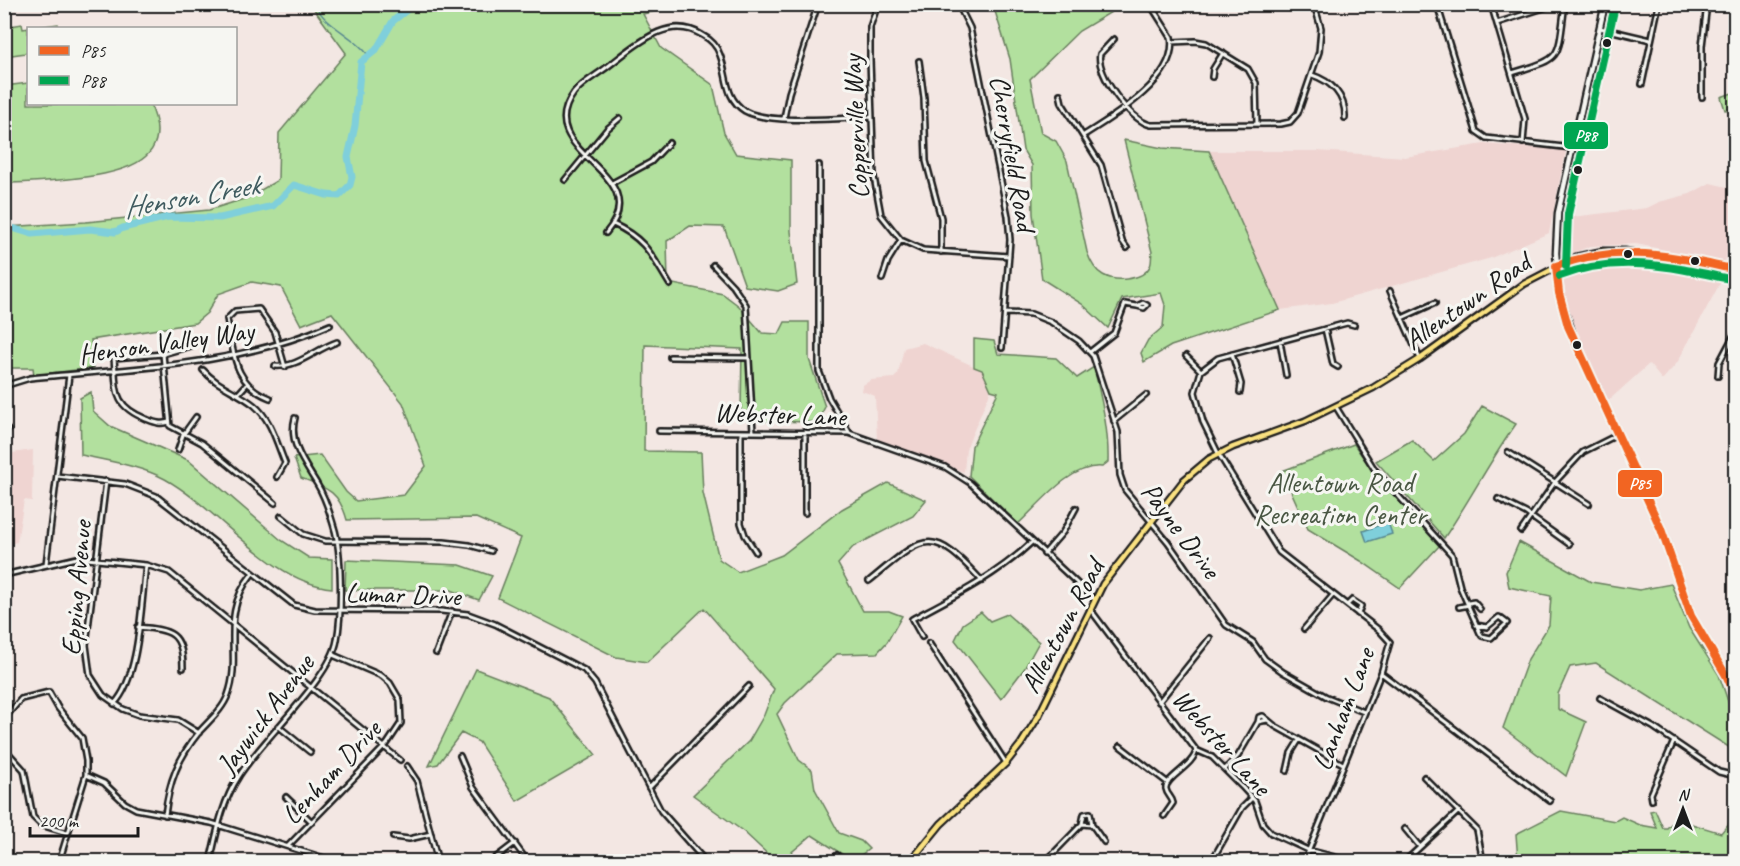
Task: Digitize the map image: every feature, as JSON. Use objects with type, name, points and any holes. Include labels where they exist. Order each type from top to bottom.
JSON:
[{"type":"main road","points":[[1605,4],[1558,213],[1556,266],[1559,293],[1567,321],[1664,536],[1691,616],[1727,677],[1736,699]]},
{"type":"main road","name":"Allentown Road","points":[[910,861],[941,824],[1006,763],[1026,737],[1038,717],[1094,600],[1151,521],[1189,476],[1218,453],[1336,407],[1420,359],[1524,284],[1556,266],[1588,253],[1625,251],[1736,270]]},
{"type":"street","points":[[784,118],[789,93],[818,4]]},
{"type":"street","name":"Copperville Way","points":[[878,4],[870,32],[876,201],[884,219],[901,240]]},
{"type":"street","name":"Cherryfield Road","points":[[958,4],[970,28],[1008,216],[1009,256],[1002,348]]},
{"type":"street","points":[[1084,135],[1142,94],[1164,68],[1172,42],[1167,29],[1150,4]]},
{"type":"street","points":[[1114,39],[1102,50],[1099,64],[1136,119],[1149,125],[1281,124],[1292,120],[1300,108],[1312,75],[1321,38],[1314,4]]},
{"type":"street","points":[[1437,4],[1476,132],[1486,138],[1572,148]]},
{"type":"street","points":[[1491,4],[1525,119],[1524,143]]},
{"type":"street","points":[[1497,22],[1556,4]]},
{"type":"street","points":[[1512,73],[1547,62],[1557,54],[1564,11],[1562,4]]},
{"type":"street","points":[[1642,84],[1659,4]]},
{"type":"street","points":[[1702,97],[1702,46],[1707,4]]},
{"type":"street","points":[[1730,4],[1736,7]]},
{"type":"street","points":[[606,233],[614,224],[618,202],[612,183],[600,167],[574,146],[567,127],[567,108],[574,93],[647,37],[665,29],[684,28],[705,36],[720,55],[727,87],[737,105],[752,115],[784,118],[872,117]]},
{"type":"street","points":[[1600,28],[1651,40]]},
{"type":"street","points":[[1172,42],[1198,41],[1248,69],[1253,76],[1257,124]]},
{"type":"street","points":[[1212,77],[1213,69],[1223,53]]},
{"type":"street","points":[[920,61],[926,161],[940,214],[941,252]]},
{"type":"street","points":[[1312,75],[1329,83],[1337,91],[1344,106],[1344,118]]},
{"type":"street","points":[[1060,94],[1062,103],[1101,165],[1122,241],[1127,248]]},
{"type":"street","points":[[565,180],[607,129],[620,118]]},
{"type":"street","points":[[612,183],[651,162],[669,143]]},
{"type":"street","points":[[819,165],[819,371],[824,387],[849,433]]},
{"type":"street","points":[[614,224],[637,236],[645,244],[670,285]]},
{"type":"street","points":[[882,279],[890,256],[901,240],[923,250],[1009,256]]},
{"type":"street","points":[[713,266],[734,286],[746,305],[753,432]]},
{"type":"street","points":[[1390,291],[1420,359]]},
{"type":"street","points":[[1090,352],[1114,333],[1125,304],[1137,306],[1145,303],[1147,305],[1144,308],[1150,310]]},
{"type":"street","points":[[1402,318],[1435,303]]},
{"type":"street","points":[[270,398],[246,385],[235,356],[227,319],[235,311],[260,309],[280,344],[285,367]]},
{"type":"street","name":"Payne Drive","points":[[1006,313],[1031,314],[1046,319],[1068,332],[1090,352],[1101,374],[1118,432],[1123,484],[1132,502],[1151,521],[1230,629],[1253,642],[1265,659],[1283,672],[1328,697],[1364,712]]},
{"type":"street","points":[[1186,356],[1201,371],[1212,361],[1232,354],[1325,329],[1347,324],[1354,325]]},
{"type":"street","name":"Henson Valley Way","points":[[4,386],[25,378],[164,366],[235,356],[280,344],[330,325]]},
{"type":"street","points":[[1325,329],[1333,364],[1338,368]]},
{"type":"street","points":[[1718,376],[1719,363],[1736,331]]},
{"type":"street","points":[[1280,341],[1286,375]]},
{"type":"street","points":[[275,366],[293,366],[312,352],[337,342]]},
{"type":"street","points":[[169,422],[158,424],[124,408],[118,397],[114,358],[163,354],[191,346]]},
{"type":"street","points":[[163,354],[169,422],[183,435],[202,443],[275,503]]},
{"type":"street","points":[[1232,354],[1241,384],[1240,392]]},
{"type":"street","points":[[670,357],[749,358]]},
{"type":"street","points":[[203,370],[218,385],[238,394],[258,409],[268,423],[285,463],[277,477]]},
{"type":"street","name":"Lanham Lane","points":[[1201,371],[1195,397],[1203,422],[1218,453],[1276,549],[1390,642],[1381,673],[1304,861]]},
{"type":"street","points":[[46,564],[69,375]]},
{"type":"street","points":[[238,394],[246,385]]},
{"type":"street","points":[[1114,421],[1146,395]]},
{"type":"street","points":[[1336,407],[1375,470],[1452,555],[1456,578],[1476,625],[1482,636],[1487,638],[1499,633],[1507,623],[1499,617],[1487,627],[1476,625]]},
{"type":"street","points":[[178,450],[183,435],[196,417]]},
{"type":"street","name":"Jaywick Avenue","points":[[210,861],[226,799],[238,776],[333,655],[337,638],[337,543],[325,502],[298,451],[293,428],[296,418]]},
{"type":"street","name":"Webster Lane","points":[[659,431],[849,433],[956,472],[1094,600]]},
{"type":"street","points":[[741,432],[741,523],[745,535],[756,552]]},
{"type":"street","points":[[805,432],[805,513]]},
{"type":"street","points":[[1521,531],[1555,482],[1583,452],[1617,435]]},
{"type":"street","points":[[1508,452],[1589,504]]},
{"type":"street","name":"Lumar Drive","points":[[57,476],[135,487],[156,496],[294,605],[310,609],[338,611],[452,611],[495,624],[587,673],[598,689],[666,819],[706,861]]},
{"type":"street","name":"Epping Avenue","points":[[106,482],[87,661],[95,684],[114,704],[135,714],[178,720],[199,733]]},
{"type":"street","points":[[1498,499],[1531,517],[1569,543]]},
{"type":"street","points":[[1044,554],[1063,532],[1076,508]]},
{"type":"street","points":[[281,516],[308,536],[337,543],[444,543],[469,545],[491,551]]},
{"type":"street","points":[[869,581],[915,547],[931,542],[943,544],[953,550],[982,580]]},
{"type":"street","points":[[922,637],[912,619],[947,602],[1008,564],[1032,542]]},
{"type":"street","points":[[4,575],[71,558],[146,565],[172,574],[400,760]]},
{"type":"street","points":[[114,704],[123,693],[130,678],[146,565]]},
{"type":"street","points":[[165,815],[175,769],[199,733],[222,706],[229,693],[232,674],[232,623],[243,587],[252,574]]},
{"type":"street","points":[[1304,629],[1333,595]]},
{"type":"street","points":[[1347,605],[1352,600],[1356,601],[1361,606],[1358,614]]},
{"type":"street","points":[[1459,607],[1474,603],[1480,609]]},
{"type":"street","name":"Webster Lane","points":[[1089,608],[1196,750],[1212,757],[1252,798],[1268,830],[1308,849],[1354,861]]},
{"type":"street","points":[[436,653],[452,611]]},
{"type":"street","points":[[138,627],[162,629],[175,636],[182,647],[183,668]]},
{"type":"street","points":[[1159,702],[1210,638]]},
{"type":"street","points":[[929,643],[1006,763]]},
{"type":"street","name":"Lenham Drive","points":[[288,846],[384,747],[401,723],[402,710],[398,693],[382,675],[333,655]]},
{"type":"street","points":[[1381,673],[1550,801]]},
{"type":"street","points":[[649,788],[749,686]]},
{"type":"street","points":[[4,718],[21,699],[49,692],[58,708],[82,738],[85,749],[86,775],[58,861]]},
{"type":"street","points":[[1600,698],[1674,741],[1719,772],[1736,776]]},
{"type":"street","points":[[1225,769],[1238,756],[1258,722],[1267,720],[1343,764]]},
{"type":"street","points":[[278,726],[310,752]]},
{"type":"street","points":[[1287,771],[1291,753],[1299,740]]},
{"type":"street","points":[[1652,800],[1651,794],[1674,741]]},
{"type":"street","points":[[1120,746],[1168,783]]},
{"type":"street","points":[[4,748],[24,770],[33,817],[41,825],[67,833]]},
{"type":"street","points":[[1164,816],[1173,803],[1167,791],[1168,783],[1194,758],[1196,750]]},
{"type":"street","points":[[460,756],[471,783],[528,861]]},
{"type":"street","points":[[407,766],[417,781],[438,861]]},
{"type":"street","points":[[86,775],[107,785],[130,807],[218,825],[335,861]]},
{"type":"street","points":[[1424,777],[1478,830],[1483,861]]},
{"type":"street","points":[[286,797],[312,822]]},
{"type":"street","points":[[1211,861],[1242,808],[1252,798]]},
{"type":"street","points":[[1404,861],[1459,811]]},
{"type":"street","points":[[1045,861],[1082,824],[1084,814],[1089,812],[1092,825],[1104,842]]},
{"type":"street","points":[[1082,824],[1092,825]]},
{"type":"street","points":[[1405,830],[1420,847]]},
{"type":"street","points":[[393,837],[409,839],[431,834]]},
{"type":"street","points":[[490,861],[515,843]]},
{"type":"street","points":[[831,861],[837,855]]},
{"type":"street","points":[[1181,861],[1203,861]]},
{"type":"shaded area","points":[[1484,144],[1566,150],[1549,233],[1491,258],[1332,303],[1280,310],[1209,151],[1317,151],[1405,157]]},
{"type":"shaded area","points":[[1710,183],[1727,187],[1735,213],[1725,262],[1636,244],[1590,246],[1569,255],[1563,248],[1564,218],[1647,208],[1659,202],[1690,194]]},
{"type":"shaded area","points":[[1630,255],[1725,274],[1677,363],[1662,380],[1649,364],[1608,401],[1569,311],[1563,279],[1565,269],[1574,263],[1605,256]]},
{"type":"shaded area","points":[[923,343],[982,370],[991,390],[966,449],[964,472],[877,440],[875,396],[862,391],[863,385],[871,380],[894,378],[898,374],[904,348]]},
{"type":"shaded area","points":[[33,450],[32,501],[24,500],[17,542],[5,545],[5,454]]},
{"type":"green space","points":[[311,5],[681,5],[643,14],[661,48],[713,85],[724,133],[736,154],[791,160],[791,231],[797,284],[778,291],[745,286],[724,227],[690,226],[667,241],[668,283],[723,294],[739,306],[762,333],[779,334],[785,322],[809,322],[809,359],[825,407],[817,422],[762,421],[741,410],[742,349],[645,345],[644,451],[701,452],[703,493],[719,559],[738,572],[782,555],[842,509],[888,483],[926,500],[913,516],[853,547],[838,564],[863,611],[889,611],[902,616],[887,642],[877,653],[837,654],[785,703],[777,714],[799,760],[812,770],[815,789],[839,833],[861,841],[869,849],[853,861],[812,835],[781,861],[775,861],[744,832],[693,795],[749,741],[764,715],[774,689],[704,608],[647,662],[616,657],[498,598],[521,538],[476,518],[347,520],[340,503],[331,492],[301,478],[294,458],[320,455],[346,492],[356,501],[404,495],[426,466],[403,403],[332,313],[301,325],[281,287],[252,282],[218,294],[207,313],[195,323],[91,340],[93,368],[34,375],[33,368],[5,368],[5,227],[209,210],[247,198],[278,180],[279,133],[346,53]]},
{"type":"green space","points":[[993,5],[1123,5],[1079,31],[1030,79],[1041,133],[1056,141],[1067,161],[1087,252],[1097,271],[1114,279],[1128,279],[1141,275],[1151,263],[1152,252],[1124,140],[1162,148],[1209,151],[1280,310],[1171,346],[1144,362],[1141,353],[1148,340],[1163,327],[1165,305],[1161,293],[1122,299],[1108,328],[1082,304],[1042,279],[1033,214],[1032,165],[1023,150],[1010,59]]},
{"type":"green space","points":[[22,24],[23,29],[27,28],[26,53],[5,56],[5,27]]},
{"type":"green space","points":[[58,24],[59,27],[37,27]]},
{"type":"green space","points":[[27,83],[27,105],[150,105],[157,125],[156,141],[148,154],[136,163],[104,174],[69,179],[5,183],[5,86]]},
{"type":"green space","points":[[1735,92],[1735,109],[1725,110],[1721,97]]},
{"type":"green space","points":[[974,339],[994,341],[998,354],[1056,358],[1077,378],[1094,367],[1106,426],[1108,462],[1102,467],[1090,468],[1067,478],[1018,524],[969,476],[972,446],[998,392],[991,390],[982,370],[974,367]]},
{"type":"green space","points":[[91,392],[93,411],[110,426],[188,460],[281,540],[309,558],[332,559],[332,588],[310,583],[288,573],[246,543],[185,492],[156,474],[81,455],[80,398]]},
{"type":"green space","points":[[1482,406],[1516,424],[1444,538],[1376,461],[1412,440],[1434,461],[1464,434]]},
{"type":"green space","name":"Allentown Road Recreation Center","points":[[1354,444],[1371,469],[1440,545],[1400,588],[1308,529],[1282,471]]},
{"type":"green space","points":[[1519,542],[1591,582],[1639,590],[1671,584],[1689,628],[1719,675],[1731,710],[1735,751],[1596,663],[1570,667],[1558,694],[1558,709],[1586,722],[1566,776],[1503,728],[1528,659],[1549,625],[1551,596],[1509,587],[1506,572]]},
{"type":"green space","points":[[346,560],[460,565],[492,576],[479,600],[451,590],[345,590]]},
{"type":"green space","points":[[981,612],[990,621],[1007,614],[1039,642],[1024,669],[1001,699],[955,640],[963,624]]},
{"type":"green space","points":[[476,669],[549,697],[596,755],[517,801],[479,742],[461,733],[438,764],[429,766]]},
{"type":"green space","points":[[1655,810],[1663,828],[1667,828],[1676,819],[1721,833],[1735,816],[1735,861],[1518,861],[1516,834],[1561,811],[1615,821],[1622,817],[1640,825],[1657,828],[1650,811]]},
{"type":"water","points":[[1388,522],[1392,534],[1367,542],[1363,531]]},
{"type":"waterway","points":[[315,4],[332,25],[368,55]]},
{"type":"waterway","name":"Henson Creek","points":[[4,229],[12,228],[32,234],[90,229],[115,232],[168,217],[220,218],[273,206],[294,185],[326,195],[339,196],[350,185],[352,177],[348,157],[355,126],[361,62],[376,50],[393,21],[414,4]]},
{"type":"transit line","name":"P88","points":[[1566,266],[1568,214],[1615,6]]},
{"type":"transit line","name":"P85","points":[[1556,266],[1579,259],[1623,253],[1690,260],[1736,270]]},
{"type":"transit line","name":"P88","points":[[1560,276],[1603,265],[1646,264],[1734,280]]},
{"type":"transit line","name":"P85","points":[[1556,266],[1559,293],[1568,326],[1661,529],[1691,616],[1727,677],[1736,697]]}]
